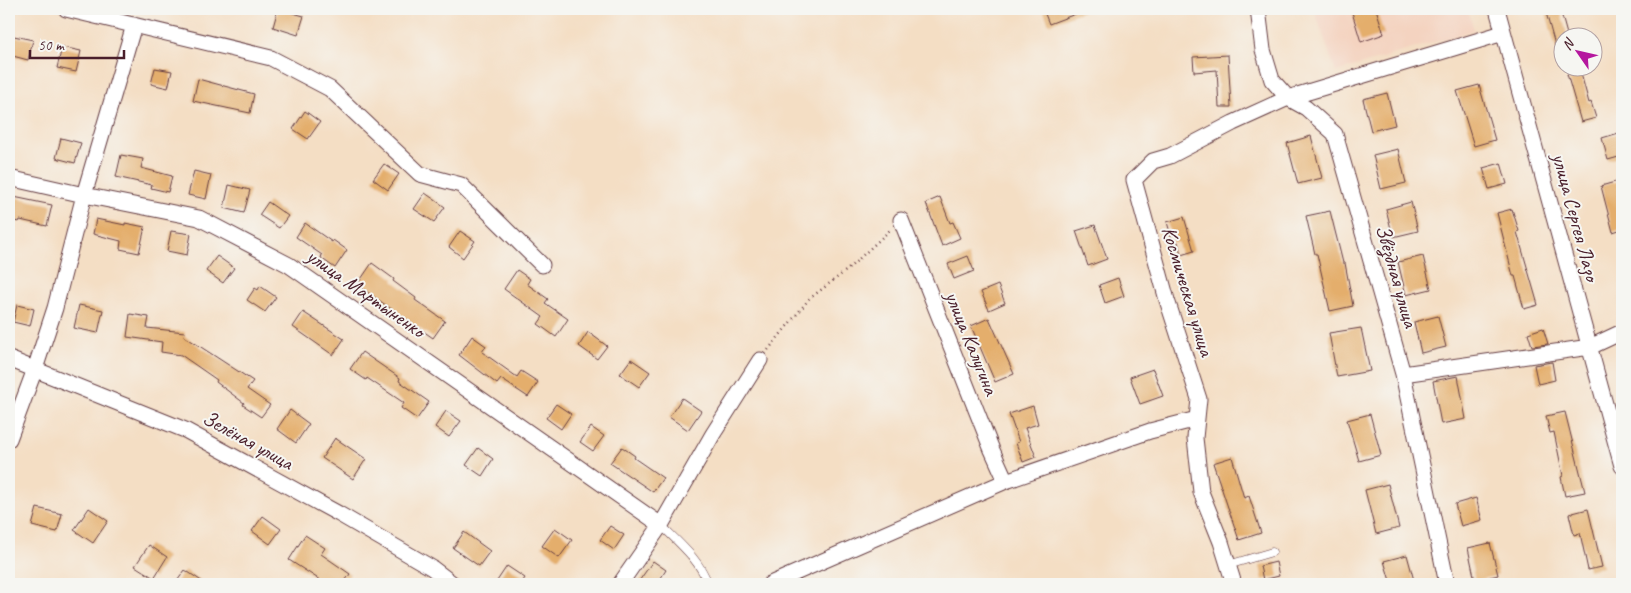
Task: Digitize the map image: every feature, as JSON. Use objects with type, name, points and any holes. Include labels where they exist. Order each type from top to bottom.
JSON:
[{"type":"street","points":[[66,9],[271,58],[330,89],[420,174],[461,185],[542,265]]},
{"type":"street","name":"Звёздная улица","points":[[1258,9],[1263,50],[1272,80],[1288,98],[1306,108],[1335,134],[1403,374],[1447,584]]},
{"type":"street","name":"улица Сергея Лазо","points":[[1497,9],[1622,466]]},
{"type":"street","points":[[9,439],[55,308],[84,195],[134,25]]},
{"type":"street","points":[[1288,98],[1503,33]]},
{"type":"street","name":"Космическая улица","points":[[1234,584],[1221,542],[1201,492],[1194,438],[1199,399],[1167,300],[1134,180],[1153,160],[1170,156],[1233,123],[1288,98]]},
{"type":"street","name":"улица Мартыненко","points":[[9,178],[199,218],[289,265],[661,525]]},
{"type":"street","name":"улица Калугина","points":[[901,220],[992,450],[1006,480]]},
{"type":"street","points":[[1403,374],[1590,348],[1622,332]]},
{"type":"street","name":"Зелёная улица","points":[[9,359],[185,430],[339,514],[432,568],[453,584]]},
{"type":"street","points":[[620,584],[661,525],[713,434],[760,360]]},
{"type":"street","points":[[770,584],[1006,480],[1150,431],[1197,419]]},
{"type":"lane","points":[[661,525],[704,571],[708,584]]},
{"type":"lane","points":[[1228,566],[1272,552]]},
{"type":"path","points":[[760,360],[809,299],[847,270],[901,220]]},
{"type":"shaded area","points":[[1314,9],[1468,9],[1474,30],[1336,72]]},
{"type":"building","points":[[278,9],[304,16],[298,35],[273,27]]},
{"type":"building","points":[[1043,9],[1086,9],[1086,10],[1049,24]]},
{"type":"building","points":[[1351,9],[1376,9],[1384,34],[1361,42]]},
{"type":"building","points":[[1545,9],[1560,9],[1565,28],[1554,28],[1554,41]]},
{"type":"building","points":[[9,35],[33,40],[28,60],[9,55]]},
{"type":"building","points":[[62,47],[81,51],[76,72],[57,68]]},
{"type":"building","points":[[1228,55],[1231,107],[1219,107],[1217,70],[1194,72],[1193,57]]},
{"type":"building","points":[[155,68],[172,71],[168,88],[151,84]]},
{"type":"building","points":[[1568,78],[1582,78],[1589,103],[1591,102],[1596,118],[1581,122]]},
{"type":"building","points":[[198,79],[254,94],[250,113],[193,101]]},
{"type":"building","points":[[1479,85],[1495,140],[1474,146],[1457,91]]},
{"type":"building","points":[[1387,93],[1395,125],[1371,131],[1363,99]]},
{"type":"building","points":[[305,111],[320,122],[308,139],[293,129]]},
{"type":"building","points":[[1622,132],[1622,156],[1608,160],[1602,138]]},
{"type":"building","points":[[1311,136],[1322,178],[1298,184],[1287,143]]},
{"type":"building","points":[[61,138],[81,143],[75,163],[56,158]]},
{"type":"building","points":[[1398,149],[1406,183],[1381,189],[1373,155]]},
{"type":"building","points":[[121,155],[143,159],[141,168],[172,176],[168,192],[151,188],[152,185],[116,177]]},
{"type":"building","points":[[1501,163],[1507,184],[1489,189],[1483,168]]},
{"type":"building","points":[[384,164],[399,174],[388,190],[373,179]]},
{"type":"building","points":[[194,171],[211,175],[206,199],[188,195]]},
{"type":"building","points":[[1622,180],[1622,229],[1613,232],[1601,186]]},
{"type":"building","points":[[229,185],[250,190],[244,213],[224,208]]},
{"type":"building","points":[[425,193],[445,207],[434,222],[414,209]]},
{"type":"building","points":[[9,196],[52,205],[47,226],[20,220],[19,222],[9,220]]},
{"type":"building","points":[[940,197],[950,223],[953,222],[960,238],[942,246],[926,203]]},
{"type":"building","points":[[268,202],[288,216],[279,228],[259,215]]},
{"type":"building","points":[[1411,202],[1418,231],[1393,237],[1386,209]]},
{"type":"building","points":[[1512,209],[1538,305],[1524,309],[1515,276],[1513,276],[1497,213]]},
{"type":"building","points":[[1330,211],[1343,263],[1345,263],[1353,306],[1330,311],[1306,216]]},
{"type":"building","points":[[1184,217],[1194,251],[1181,255],[1178,242],[1173,243],[1167,222]]},
{"type":"building","points":[[96,219],[145,227],[139,253],[120,249],[121,241],[93,234]]},
{"type":"building","points":[[305,223],[347,250],[335,268],[321,258],[322,255],[296,237]]},
{"type":"building","points":[[1095,225],[1107,259],[1088,266],[1076,231]]},
{"type":"building","points":[[171,231],[191,234],[187,255],[167,251]]},
{"type":"building","points":[[460,231],[475,241],[463,258],[449,247]]},
{"type":"building","points":[[217,256],[234,268],[223,283],[206,271]]},
{"type":"building","points":[[968,256],[974,271],[954,279],[948,264]]},
{"type":"building","points":[[1423,256],[1431,289],[1406,295],[1398,262]]},
{"type":"building","points":[[372,263],[394,279],[393,281],[416,298],[415,300],[445,321],[433,338],[357,285]]},
{"type":"building","points":[[517,270],[530,279],[527,284],[548,299],[545,303],[568,319],[556,337],[538,324],[543,317],[504,289]]},
{"type":"building","points":[[1118,278],[1124,296],[1105,303],[1099,285]]},
{"type":"building","points":[[998,285],[1005,303],[989,310],[981,292]]},
{"type":"building","points":[[260,286],[276,297],[265,312],[247,300],[255,288],[258,290]]},
{"type":"building","points":[[17,305],[34,309],[30,326],[13,322]]},
{"type":"building","points":[[79,305],[103,310],[98,333],[74,328]]},
{"type":"building","points":[[303,312],[344,339],[333,355],[293,327]]},
{"type":"building","points":[[130,314],[149,317],[147,328],[185,332],[184,336],[253,381],[247,389],[270,405],[261,417],[243,405],[244,403],[216,382],[217,380],[181,355],[161,352],[162,342],[127,337]]},
{"type":"building","points":[[1438,316],[1446,347],[1421,353],[1414,322]]},
{"type":"building","points":[[989,318],[1014,374],[995,382],[971,326]]},
{"type":"building","points":[[1361,328],[1370,371],[1337,377],[1329,333]]},
{"type":"building","points":[[1543,328],[1548,344],[1532,346],[1528,333]]},
{"type":"building","points":[[588,332],[607,346],[597,359],[579,346]]},
{"type":"building","points":[[472,336],[486,346],[482,352],[517,377],[521,371],[538,382],[528,397],[501,379],[497,384],[459,355]]},
{"type":"building","points":[[362,352],[400,378],[399,381],[429,402],[417,419],[401,408],[404,403],[350,369]]},
{"type":"building","points":[[631,359],[650,372],[639,387],[620,374]]},
{"type":"building","points":[[1552,362],[1555,380],[1538,384],[1534,365]]},
{"type":"building","points":[[1153,369],[1163,396],[1140,404],[1130,377]]},
{"type":"building","points":[[1458,376],[1466,419],[1441,424],[1433,381]]},
{"type":"building","points":[[682,398],[701,411],[688,430],[669,417]]},
{"type":"building","points":[[556,404],[571,414],[561,429],[546,418]]},
{"type":"building","points":[[1033,406],[1038,424],[1025,428],[1036,457],[1023,462],[1016,443],[1019,442],[1009,414]]},
{"type":"building","points":[[290,410],[309,424],[296,443],[277,429]]},
{"type":"building","points":[[446,411],[461,421],[449,437],[435,427]]},
{"type":"building","points":[[1565,412],[1585,492],[1565,496],[1554,432],[1550,433],[1546,416]]},
{"type":"building","points":[[1370,414],[1381,455],[1359,461],[1347,420]]},
{"type":"building","points":[[591,427],[604,436],[593,451],[580,442]]},
{"type":"building","points":[[335,438],[366,459],[353,479],[322,458]]},
{"type":"building","points":[[622,447],[635,456],[634,458],[663,478],[653,492],[610,463]]},
{"type":"building","points":[[478,448],[493,459],[482,476],[466,465]]},
{"type":"building","points":[[1232,457],[1244,498],[1249,496],[1261,533],[1239,540],[1213,463]]},
{"type":"building","points":[[1388,484],[1399,528],[1376,534],[1365,490]]},
{"type":"building","points":[[1476,498],[1482,520],[1461,526],[1455,504]]},
{"type":"building","points":[[37,508],[62,514],[57,532],[32,526]]},
{"type":"building","points":[[89,508],[108,521],[93,543],[74,530]]},
{"type":"building","points":[[1588,509],[1602,567],[1588,570],[1580,533],[1574,535],[1569,514]]},
{"type":"building","points":[[263,516],[281,529],[270,544],[252,531]]},
{"type":"building","points":[[610,526],[624,535],[614,550],[600,540]]},
{"type":"building","points":[[555,528],[572,540],[559,558],[542,546]]},
{"type":"building","points":[[464,532],[490,551],[479,566],[453,548]]},
{"type":"building","points":[[305,535],[325,548],[321,554],[350,574],[343,584],[318,584],[320,580],[289,560]]},
{"type":"building","points":[[1490,543],[1498,575],[1475,581],[1468,548]]},
{"type":"building","points":[[149,545],[167,557],[154,578],[135,566]]},
{"type":"building","points":[[1407,555],[1415,584],[1391,584],[1384,561]]},
{"type":"building","points":[[653,561],[666,570],[657,584],[637,584]]},
{"type":"building","points":[[1276,562],[1279,576],[1263,580],[1260,566]]},
{"type":"building","points":[[507,566],[525,578],[521,584],[495,584]]},
{"type":"building","points":[[185,570],[206,584],[175,584]]}]
